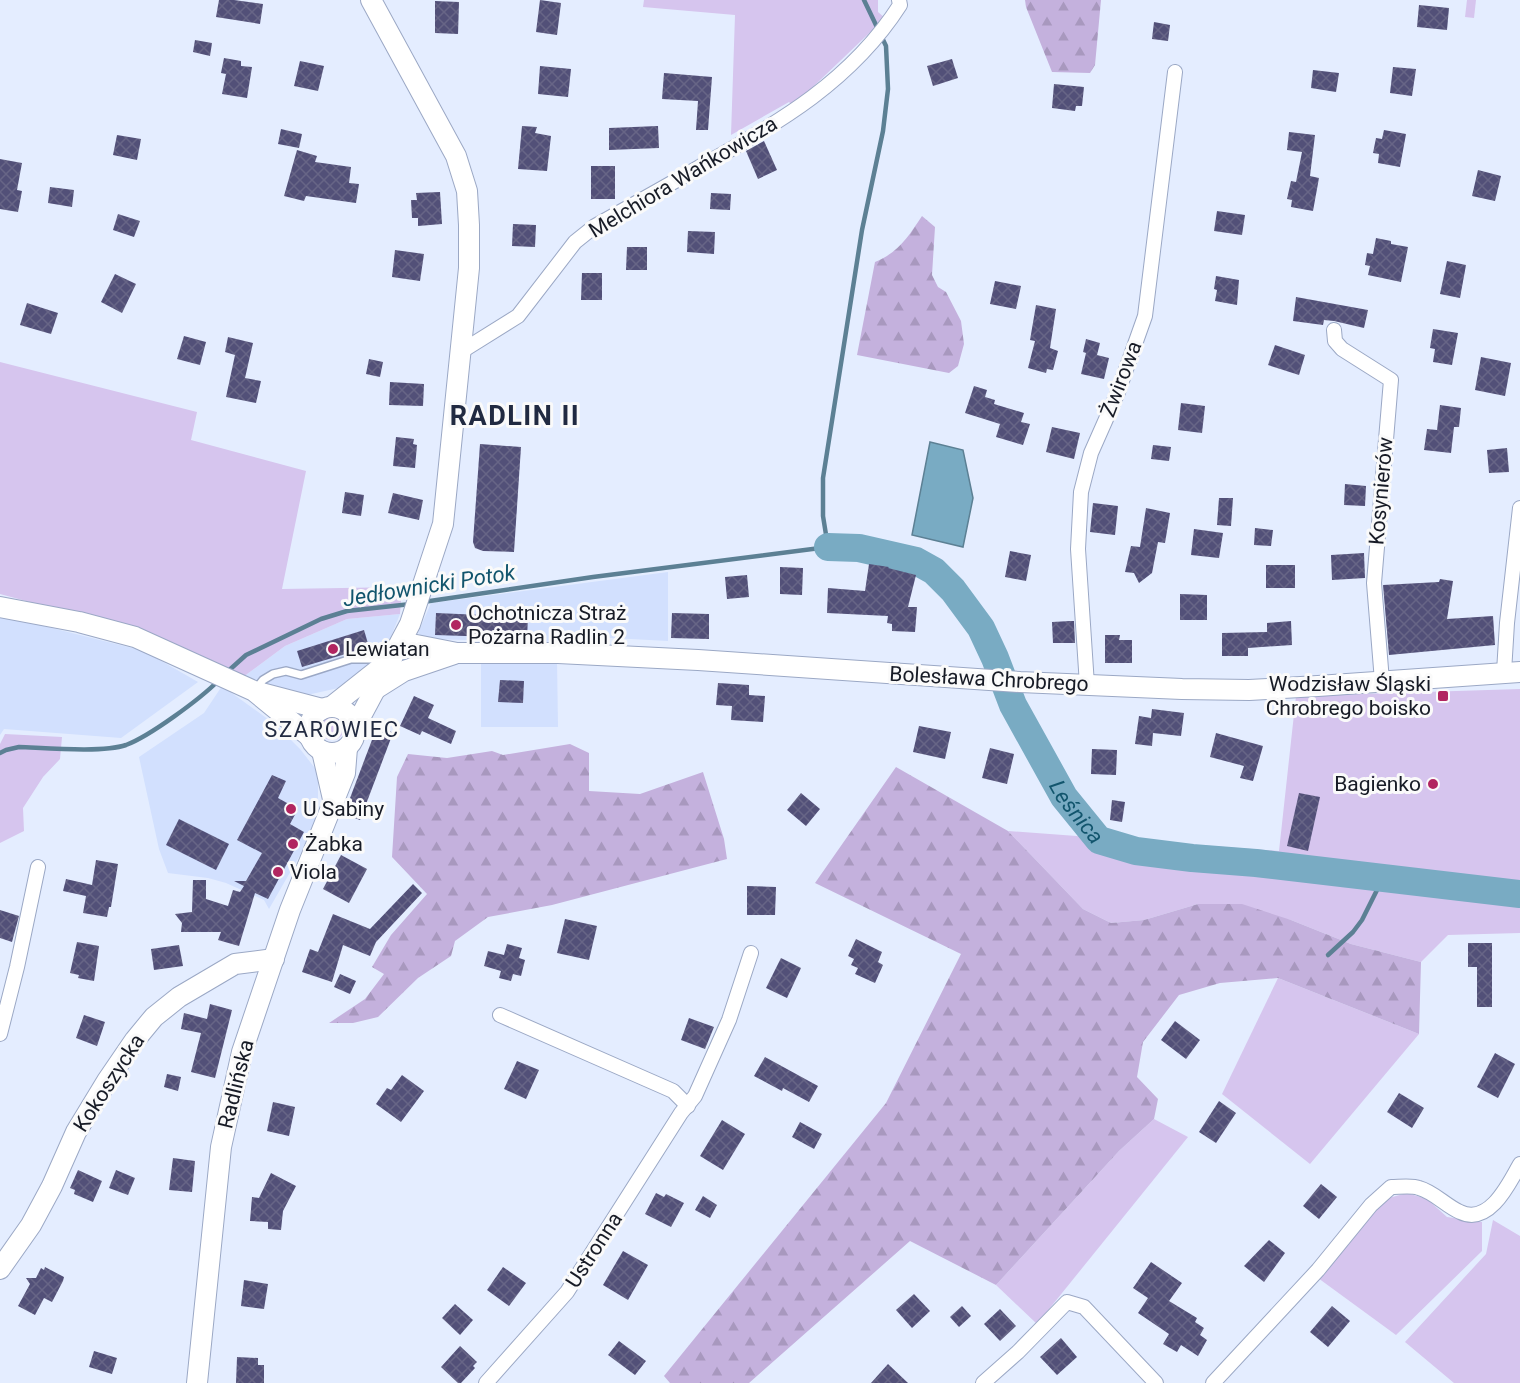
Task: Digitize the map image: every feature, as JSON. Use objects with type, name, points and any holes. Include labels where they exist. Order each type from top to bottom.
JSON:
[{"type":"street","points":[[246,687],[309,736],[316,748],[322,752],[335,754],[347,748],[352,742],[355,727],[410,624],[443,524],[469,268],[466,191],[456,156],[371,0]]},
{"type":"street","name":"Melchiora Wańkowicza","points":[[462,351],[518,316],[575,242],[595,226],[763,132],[818,94],[886,27],[900,5],[899,0]]},
{"type":"street","name":"Żwirowa","points":[[1087,685],[1078,549],[1081,492],[1091,453],[1118,392],[1145,316],[1175,72]]},
{"type":"street","name":"Kosynierów","points":[[1334,330],[1335,341],[1342,350],[1391,380],[1374,583],[1382,681]]},
{"type":"street","points":[[1512,672],[1507,623],[1520,508]]},
{"type":"street","points":[[0,607],[79,622],[135,637],[246,687],[327,708],[344,710],[350,715],[355,727]]},
{"type":"street","points":[[309,736],[309,723],[317,712],[327,708],[396,651]]},
{"type":"street","name":"Bolesława Chrobrego","points":[[396,651],[457,654],[558,653],[1020,682],[1182,689],[1249,690],[1512,672]]},
{"type":"street","name":"Bolesława Chrobrego","points":[[375,689],[404,671],[457,654]]},
{"type":"street","name":"Radlińska","points":[[197,1383],[221,1147],[242,1052],[290,910],[345,773],[347,748]]},
{"type":"street","points":[[322,752],[333,799]]},
{"type":"street","points":[[0,1034],[38,867]]},
{"type":"street","name":"Ustronna","points":[[486,1383],[567,1292],[695,1096],[729,1020],[751,953]]},
{"type":"street","name":"Kokoszycka","points":[[0,1269],[31,1225],[52,1186],[76,1132],[107,1081],[154,1017],[179,998],[235,964],[274,959]]},
{"type":"street","points":[[500,1015],[673,1091],[688,1106]]},
{"type":"street","points":[[1214,1383],[1318,1270],[1371,1205],[1391,1187],[1419,1187],[1462,1214],[1477,1213],[1490,1209],[1508,1187],[1520,1164]]},
{"type":"street","points":[[983,1383],[1018,1352],[1067,1302],[1084,1307],[1156,1383]]},
{"type":"lane","points":[[246,687],[273,674],[286,671],[301,675],[351,659],[396,651]]},
{"type":"shaded area","points":[[644,0],[878,0],[878,12],[885,18],[793,106],[789,102],[731,135],[735,15],[643,7]]},
{"type":"shaded area","points":[[1467,0],[1476,0],[1474,18],[1465,17]]},
{"type":"shaded area","points":[[0,362],[197,412],[191,440],[306,471],[282,589],[402,587],[400,614],[347,619],[285,646],[243,677],[152,635],[0,594]]},
{"type":"shaded area","points":[[930,442],[963,450],[973,498],[963,547],[912,535]]},
{"type":"shaded area","points":[[668,572],[668,641],[574,636],[555,642],[425,639],[418,633],[431,603]]},
{"type":"shaded area","points":[[400,614],[388,644],[371,666],[343,687],[307,695],[243,677],[285,646],[347,619]]},
{"type":"shaded area","points":[[0,615],[144,651],[198,682],[121,738],[4,729],[0,735]]},
{"type":"shaded area","points":[[557,660],[558,727],[481,727],[481,663]]},
{"type":"shaded area","points":[[222,686],[276,725],[300,749],[318,772],[318,815],[300,855],[269,909],[264,900],[226,883],[208,878],[168,873],[159,849],[139,757],[204,713]]},
{"type":"shaded area","points":[[1520,689],[1520,933],[1448,935],[1421,962],[1351,944],[1291,920],[1198,904],[1144,920],[1111,923],[1083,909],[1008,831],[1279,851],[1296,696]]},
{"type":"shaded area","points":[[332,716],[340,720],[344,728],[340,736],[332,740],[324,736],[320,728],[324,720]]},
{"type":"shaded area","points":[[5,734],[62,737],[60,759],[43,777],[23,808],[24,831],[0,843],[0,744]]},
{"type":"shaded area","points":[[1278,978],[1419,1034],[1310,1164],[1222,1094]]},
{"type":"shaded area","points":[[1154,1119],[1188,1137],[1037,1324],[996,1285],[1119,1151]]},
{"type":"shaded area","points":[[1407,1193],[1427,1199],[1447,1217],[1482,1222],[1482,1251],[1396,1335],[1318,1278],[1385,1199]]},
{"type":"shaded area","points":[[1493,1220],[1520,1236],[1520,1383],[1454,1383],[1405,1342],[1486,1254]]},
{"type":"green space","points":[[1025,0],[1101,0],[1095,65],[1090,73],[1052,72]]},
{"type":"green space","points":[[922,216],[935,227],[932,275],[938,287],[946,292],[961,321],[964,344],[958,366],[949,373],[857,355],[875,262],[897,249]]},
{"type":"green space","points":[[570,744],[589,753],[589,791],[640,794],[703,772],[724,839],[727,859],[552,905],[488,917],[455,941],[451,956],[418,978],[378,1017],[353,1023],[329,1023],[365,999],[384,974],[372,967],[391,935],[427,894],[392,857],[397,777],[408,754],[447,758],[492,751],[503,755]]},
{"type":"green space","points":[[896,767],[1008,831],[1083,909],[1111,923],[1144,920],[1198,904],[1242,904],[1291,920],[1351,944],[1421,962],[1419,1034],[1278,978],[1220,983],[1179,995],[1143,1042],[1137,1077],[1158,1099],[1154,1119],[1119,1151],[996,1285],[910,1241],[749,1383],[670,1383],[664,1376],[886,1103],[961,954],[815,883]]},
{"type":"building","points":[[219,0],[263,4],[260,24],[216,17]]},
{"type":"building","points":[[540,0],[561,3],[557,35],[536,32]]},
{"type":"building","points":[[435,1],[459,2],[458,34],[435,33]]},
{"type":"building","points":[[1419,5],[1449,8],[1447,30],[1417,27]]},
{"type":"building","points":[[1154,22],[1170,25],[1168,41],[1152,39]]},
{"type":"building","points":[[195,40],[212,43],[210,56],[193,52]]},
{"type":"building","points":[[224,58],[241,61],[241,66],[252,67],[247,98],[222,94],[226,74],[221,73]]},
{"type":"building","points":[[952,59],[958,78],[933,86],[927,66]]},
{"type":"building","points":[[300,61],[324,66],[318,91],[294,86]]},
{"type":"building","points":[[540,66],[571,69],[568,97],[538,94]]},
{"type":"building","points":[[1393,67],[1416,69],[1412,96],[1390,93]]},
{"type":"building","points":[[1313,70],[1339,73],[1336,92],[1311,88]]},
{"type":"building","points":[[664,73],[712,77],[708,130],[696,130],[698,101],[662,99]]},
{"type":"building","points":[[1054,84],[1084,87],[1082,106],[1076,106],[1075,111],[1052,108]]},
{"type":"building","points":[[522,126],[537,127],[535,133],[551,136],[547,171],[518,169]]},
{"type":"building","points":[[658,126],[659,148],[609,150],[609,128]]},
{"type":"building","points":[[281,129],[302,134],[299,148],[278,144]]},
{"type":"building","points":[[1384,130],[1406,134],[1400,167],[1378,163],[1379,154],[1373,153],[1376,138],[1382,139]]},
{"type":"building","points":[[1289,132],[1315,135],[1310,176],[1319,178],[1313,211],[1291,207],[1292,200],[1287,199],[1291,181],[1296,182],[1302,152],[1287,150]]},
{"type":"building","points":[[117,135],[141,139],[137,160],[113,155]]},
{"type":"building","points":[[764,141],[777,170],[758,179],[746,151]]},
{"type":"building","points":[[297,150],[317,156],[315,162],[351,167],[349,183],[359,184],[356,203],[306,196],[304,201],[284,196]]},
{"type":"building","points":[[0,159],[22,163],[17,190],[22,191],[18,212],[0,209]]},
{"type":"building","points":[[591,166],[615,166],[615,199],[591,199]]},
{"type":"building","points":[[1478,170],[1501,176],[1495,201],[1472,196]]},
{"type":"building","points":[[50,187],[74,190],[72,207],[48,203]]},
{"type":"building","points":[[440,192],[442,224],[418,226],[418,218],[412,218],[411,200],[417,200],[416,193]]},
{"type":"building","points":[[711,193],[731,194],[730,210],[710,209]]},
{"type":"building","points":[[1217,211],[1245,215],[1242,235],[1214,231]]},
{"type":"building","points":[[118,214],[140,221],[134,237],[113,230]]},
{"type":"building","points":[[513,224],[536,225],[535,247],[512,246]]},
{"type":"building","points":[[688,231],[715,232],[714,254],[687,252]]},
{"type":"building","points":[[1376,238],[1408,247],[1401,282],[1368,275],[1370,266],[1365,265],[1367,253],[1373,254]]},
{"type":"building","points":[[627,247],[647,247],[647,270],[626,270]]},
{"type":"building","points":[[395,250],[424,254],[420,281],[392,277]]},
{"type":"building","points":[[1447,261],[1466,265],[1460,298],[1440,294]]},
{"type":"building","points":[[582,273],[602,273],[602,300],[581,300]]},
{"type":"building","points":[[115,274],[136,284],[122,313],[101,302]]},
{"type":"building","points":[[1216,276],[1239,280],[1237,305],[1215,301]]},
{"type":"building","points":[[995,281],[1021,286],[1016,309],[990,304]]},
{"type":"building","points":[[1296,297],[1368,310],[1364,328],[1324,320],[1323,325],[1293,321]]},
{"type":"building","points":[[27,303],[58,313],[51,334],[20,325]]},
{"type":"building","points":[[1036,305],[1056,309],[1050,348],[1058,351],[1053,370],[1047,369],[1046,373],[1028,368],[1035,341],[1030,340]]},
{"type":"building","points":[[1433,329],[1458,333],[1452,365],[1433,362],[1435,349],[1430,348]]},
{"type":"building","points":[[184,336],[206,342],[200,365],[177,359]]},
{"type":"building","points":[[228,337],[253,343],[245,378],[261,381],[256,403],[226,397],[235,355],[225,352]]},
{"type":"building","points":[[1086,339],[1100,343],[1097,355],[1109,358],[1104,379],[1081,374],[1086,353],[1083,352]]},
{"type":"building","points":[[1275,345],[1305,355],[1299,375],[1268,365]]},
{"type":"building","points":[[1481,357],[1511,363],[1505,396],[1475,390]]},
{"type":"building","points":[[369,359],[383,362],[380,377],[366,374]]},
{"type":"building","points":[[390,382],[424,384],[423,406],[389,405]]},
{"type":"building","points":[[974,386],[987,390],[985,397],[995,400],[994,404],[1024,413],[1021,422],[1030,424],[1023,445],[996,437],[1000,424],[965,413]]},
{"type":"building","points":[[1181,403],[1205,406],[1202,433],[1178,430]]},
{"type":"building","points":[[1440,405],[1461,408],[1459,427],[1454,427],[1451,453],[1424,450],[1427,429],[1437,430]]},
{"type":"building","points":[[1052,427],[1080,433],[1074,459],[1046,452]]},
{"type":"building","points":[[396,437],[414,439],[413,444],[417,445],[415,468],[393,466]]},
{"type":"building","points":[[480,444],[521,447],[514,552],[483,551],[475,548],[473,542]]},
{"type":"building","points":[[1153,445],[1171,447],[1169,461],[1151,459]]},
{"type":"building","points":[[1507,448],[1509,472],[1489,473],[1487,450]]},
{"type":"building","points":[[1345,484],[1366,486],[1365,506],[1344,505]]},
{"type":"building","points":[[345,492],[364,495],[361,516],[342,513]]},
{"type":"building","points":[[393,493],[423,500],[419,520],[388,513]]},
{"type":"building","points":[[1219,498],[1233,498],[1231,526],[1217,525]]},
{"type":"building","points":[[1093,503],[1118,506],[1115,535],[1090,532]]},
{"type":"building","points":[[1146,508],[1170,513],[1165,543],[1158,542],[1152,573],[1139,583],[1134,573],[1125,572],[1131,546],[1140,547]]},
{"type":"building","points":[[1255,528],[1273,530],[1271,546],[1254,545]]},
{"type":"building","points":[[1194,529],[1223,533],[1219,558],[1191,555]]},
{"type":"building","points":[[1010,551],[1031,555],[1026,581],[1005,577]]},
{"type":"building","points":[[1364,553],[1365,578],[1332,580],[1331,555]]},
{"type":"building","points":[[869,564],[916,575],[908,607],[917,607],[915,632],[892,631],[892,624],[887,623],[888,616],[827,613],[828,588],[865,591]]},
{"type":"building","points":[[1266,565],[1295,565],[1295,588],[1266,588]]},
{"type":"building","points":[[780,567],[803,568],[802,595],[780,594]]},
{"type":"building","points":[[747,575],[749,597],[727,599],[725,577]]},
{"type":"building","points":[[1440,579],[1453,581],[1447,619],[1493,616],[1495,645],[1389,655],[1383,585],[1439,582]]},
{"type":"building","points":[[1180,594],[1207,595],[1207,620],[1180,620]]},
{"type":"building","points":[[436,613],[528,617],[527,638],[435,635]]},
{"type":"building","points":[[672,613],[709,614],[709,639],[671,638]]},
{"type":"building","points":[[1074,621],[1075,643],[1053,643],[1052,622]]},
{"type":"building","points":[[1291,621],[1292,645],[1248,648],[1248,656],[1222,656],[1222,633],[1267,632],[1267,623]]},
{"type":"building","name":"Lewiatan","points":[[364,630],[369,647],[302,667],[297,651]]},
{"type":"building","points":[[1105,635],[1120,635],[1119,640],[1132,640],[1132,663],[1105,663]]},
{"type":"building","points":[[500,680],[524,681],[523,703],[498,702]]},
{"type":"building","points":[[718,683],[749,685],[749,695],[765,696],[763,722],[731,720],[732,706],[716,705]]},
{"type":"building","points":[[414,696],[434,705],[428,718],[456,731],[451,744],[422,731],[420,735],[400,726]]},
{"type":"building","points":[[1152,709],[1184,713],[1181,736],[1153,733],[1152,746],[1135,744],[1139,716],[1151,718]]},
{"type":"building","points":[[378,724],[393,733],[360,820],[344,814]]},
{"type":"building","points":[[919,726],[951,732],[945,759],[913,752]]},
{"type":"building","points":[[1216,733],[1263,746],[1253,781],[1240,778],[1244,766],[1210,757]]},
{"type":"building","points":[[990,748],[1014,754],[1007,784],[982,778]]},
{"type":"building","points":[[1092,749],[1117,750],[1116,775],[1091,774]]},
{"type":"building","points":[[272,775],[286,781],[278,798],[298,809],[290,824],[304,832],[268,899],[255,893],[239,946],[218,940],[221,932],[181,932],[182,923],[175,914],[192,912],[193,880],[206,880],[206,899],[228,906],[233,890],[240,892],[244,886],[234,881],[246,881],[262,853],[237,840]]},
{"type":"building","points":[[801,793],[820,809],[806,826],[787,810]]},
{"type":"building","points":[[1299,793],[1320,797],[1308,851],[1287,846]]},
{"type":"building","points":[[1112,800],[1125,802],[1122,822],[1110,820]]},
{"type":"building","points":[[179,819],[229,844],[216,870],[166,845]]},
{"type":"building","points":[[341,855],[367,869],[349,903],[323,889]]},
{"type":"building","points":[[96,860],[118,864],[111,907],[109,907],[107,917],[83,913],[86,896],[63,891],[66,879],[92,885]]},
{"type":"building","points":[[413,884],[422,893],[376,942],[370,956],[343,945],[332,982],[302,972],[310,949],[318,952],[333,914],[370,929]]},
{"type":"building","points":[[747,886],[776,887],[775,915],[747,915]]},
{"type":"building","points":[[0,910],[19,916],[12,942],[0,938]]},
{"type":"building","points":[[565,919],[597,926],[589,960],[557,953]]},
{"type":"building","points":[[856,939],[882,952],[878,962],[883,965],[875,983],[855,974],[858,968],[851,965],[854,959],[848,956]]},
{"type":"building","points":[[77,942],[99,946],[94,981],[78,978],[79,975],[70,973]]},
{"type":"building","points":[[1468,943],[1492,943],[1492,1007],[1477,1007],[1477,967],[1468,967]]},
{"type":"building","points":[[507,944],[522,948],[519,958],[525,960],[521,976],[513,974],[511,981],[499,978],[501,971],[484,966],[488,951],[504,955]]},
{"type":"building","points":[[179,945],[183,966],[154,970],[151,949]]},
{"type":"building","points":[[781,958],[801,968],[787,998],[766,988]]},
{"type":"building","points":[[340,974],[356,981],[350,994],[334,987]]},
{"type":"building","points":[[210,1004],[232,1010],[215,1078],[191,1072],[201,1033],[181,1029],[184,1013],[207,1019]]},
{"type":"building","points":[[84,1015],[105,1022],[97,1046],[76,1038]]},
{"type":"building","points":[[689,1018],[714,1027],[705,1049],[681,1040]]},
{"type":"building","points":[[1175,1021],[1200,1040],[1186,1059],[1161,1040]]},
{"type":"building","points":[[1495,1053],[1515,1064],[1498,1098],[1477,1087]]},
{"type":"building","points":[[765,1057],[818,1086],[809,1102],[754,1076]]},
{"type":"building","points":[[517,1061],[539,1070],[526,1099],[504,1089]]},
{"type":"building","points":[[167,1074],[181,1077],[178,1091],[164,1087]]},
{"type":"building","points":[[402,1075],[424,1091],[401,1122],[376,1104],[387,1088],[391,1090]]},
{"type":"building","points":[[1399,1093],[1424,1108],[1412,1128],[1387,1112]]},
{"type":"building","points":[[1219,1101],[1236,1113],[1216,1143],[1199,1132]]},
{"type":"building","points":[[273,1102],[295,1107],[289,1136],[267,1131]]},
{"type":"building","points":[[722,1120],[745,1134],[723,1170],[700,1156]]},
{"type":"building","points":[[800,1122],[822,1134],[814,1149],[792,1137]]},
{"type":"building","points":[[173,1158],[195,1161],[192,1192],[169,1190]]},
{"type":"building","points":[[78,1170],[102,1181],[93,1202],[74,1194],[75,1190],[70,1188]]},
{"type":"building","points":[[116,1170],[135,1178],[128,1195],[109,1188]]},
{"type":"building","points":[[271,1173],[296,1186],[283,1211],[281,1230],[268,1229],[268,1222],[250,1221],[252,1197],[259,1198]]},
{"type":"building","points":[[1321,1184],[1337,1197],[1319,1219],[1303,1206]]},
{"type":"building","points":[[656,1193],[664,1197],[666,1194],[684,1203],[671,1227],[645,1214]]},
{"type":"building","points":[[703,1196],[717,1205],[710,1218],[695,1210]]},
{"type":"building","points":[[1269,1240],[1285,1253],[1264,1282],[1244,1266]]},
{"type":"building","points":[[623,1251],[648,1265],[628,1300],[603,1285]]},
{"type":"building","points":[[1151,1262],[1182,1283],[1169,1301],[1197,1318],[1195,1322],[1204,1328],[1200,1335],[1207,1340],[1198,1356],[1181,1345],[1177,1352],[1163,1344],[1169,1334],[1138,1313],[1148,1298],[1133,1288]]},
{"type":"building","points":[[45,1267],[64,1277],[52,1302],[44,1298],[35,1315],[18,1306],[30,1284],[26,1278],[36,1278],[41,1268],[44,1270]]},
{"type":"building","points":[[503,1267],[526,1283],[509,1306],[487,1290]]},
{"type":"building","points":[[244,1280],[268,1284],[264,1309],[241,1306]]},
{"type":"building","points":[[914,1294],[930,1311],[912,1328],[896,1310]]},
{"type":"building","points":[[455,1304],[473,1320],[460,1335],[442,1318]]},
{"type":"building","points":[[962,1306],[971,1316],[959,1327],[950,1317]]},
{"type":"building","points":[[1332,1306],[1350,1321],[1328,1347],[1310,1332]]},
{"type":"building","points":[[1000,1309],[1016,1326],[1000,1341],[984,1324]]},
{"type":"building","points":[[1061,1338],[1077,1357],[1057,1375],[1040,1357]]},
{"type":"building","points":[[619,1341],[646,1361],[635,1375],[608,1355]]},
{"type":"building","points":[[460,1346],[477,1362],[473,1366],[475,1368],[461,1383],[458,1383],[441,1367]]},
{"type":"building","points":[[94,1351],[117,1358],[112,1374],[89,1367]]},
{"type":"building","points":[[237,1357],[258,1358],[258,1365],[264,1365],[264,1383],[236,1383]]},
{"type":"building","points":[[888,1364],[908,1383],[871,1383]]},
{"type":"waterway","points":[[423,602],[593,577],[828,547],[823,516],[823,478],[862,230],[883,131],[888,89],[886,46],[864,0]]},
{"type":"waterway","name":"Leśnica","points":[[828,547],[859,548],[916,561],[934,571],[953,590],[981,628],[1013,705],[1064,797],[1099,840],[1136,851],[1520,894]]},
{"type":"waterway","name":"Jedłownicki Potok","points":[[226,673],[246,655],[321,619],[347,611],[411,604]]},
{"type":"waterway","name":"Jedłownicki Potok","points":[[0,753],[19,747],[103,749],[126,745],[148,734],[174,716],[218,681]]},
{"type":"waterway","points":[[1328,955],[1353,932],[1362,920],[1383,878]]},
{"type":"place","name":"Ochotnicza Straż Pożarna Radlin 2","points":[[456,625]]},
{"type":"place","name":"Lewiatan","points":[[333,649]]},
{"type":"place","name":"Wodzisław Śląski Chrobrego boisko","points":[[1443,696]]},
{"type":"place","name":"Bagienko","points":[[1433,784]]},
{"type":"place","name":"U Sabiny","points":[[291,809]]},
{"type":"place","name":"Żabka","points":[[293,844]]},
{"type":"place","name":"Viola","points":[[278,872]]},
{"type":"district","name":"RADLIN II","points":[[515,416]]},
{"type":"district","name":"SZAROWIEC","points":[[332,729]]}]
